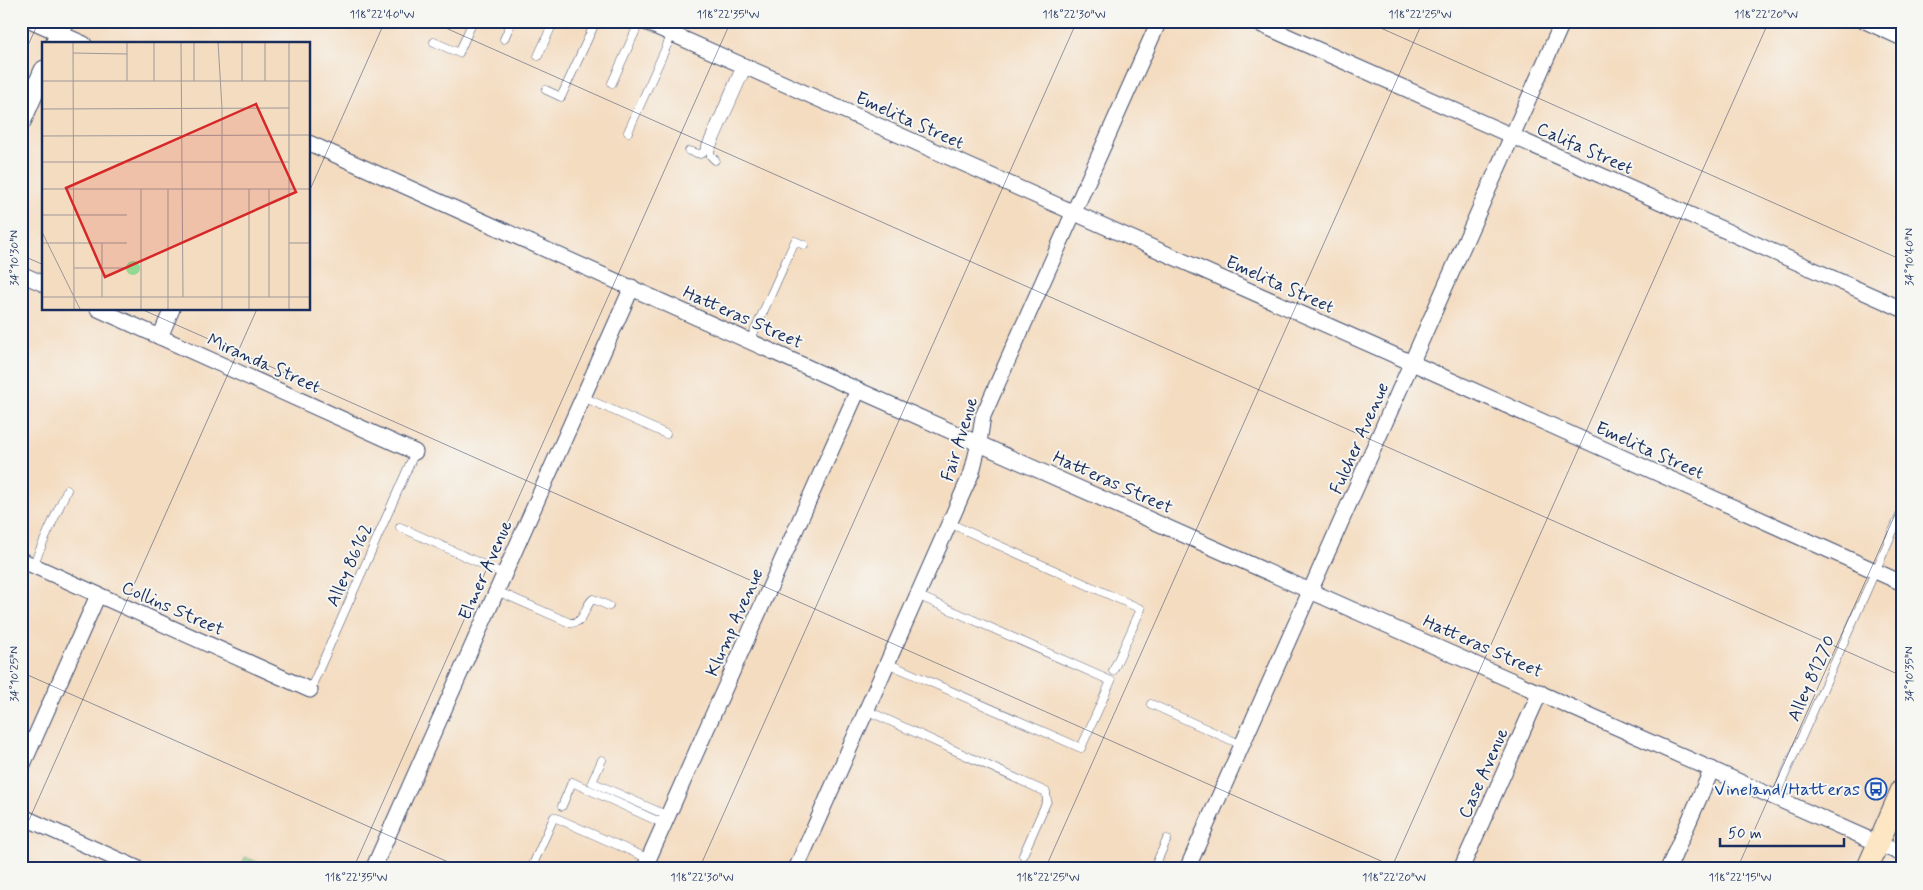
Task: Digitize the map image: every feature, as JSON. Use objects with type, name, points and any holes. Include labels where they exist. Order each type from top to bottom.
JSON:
[{"type":"main road","points":[[1867,869],[1902,788]]},
{"type":"street","points":[[32,21],[80,42]]},
{"type":"street","name":"Emelita Street","points":[[642,21],[1902,583]]},
{"type":"street","name":"Fair Avenue","points":[[796,869],[972,472],[979,443],[982,416],[1159,21]]},
{"type":"street","name":"Califa Street","points":[[1253,21],[1902,309]]},
{"type":"street","name":"Fulcher Avenue","points":[[1187,869],[1563,21]]},
{"type":"street","points":[[1864,21],[1902,38]]},
{"type":"street","points":[[21,122],[42,75]]},
{"type":"street","name":"Hatteras Street","points":[[310,143],[858,390],[1902,854]]},
{"type":"street","points":[[21,274],[42,283]]},
{"type":"street","name":"Elmer Avenue","points":[[373,869],[632,287]]},
{"type":"street","name":"Miranda Street","points":[[100,310],[415,452]]},
{"type":"street","points":[[160,337],[172,310]]},
{"type":"street","name":"Klump Avenue","points":[[647,864],[858,390]]},
{"type":"street","name":"Collins Street","points":[[27,562],[310,690]]},
{"type":"street","points":[[21,770],[98,595]]},
{"type":"street","name":"Case Avenue","points":[[1461,869],[1540,692]]},
{"type":"street","points":[[1668,869],[1712,769]]},
{"type":"street","points":[[21,816],[139,869]]},
{"type":"lane","points":[[434,42],[459,53],[473,21]]},
{"type":"lane","points":[[504,39],[512,21]]},
{"type":"lane","points":[[538,56],[554,21]]},
{"type":"lane","points":[[546,90],[561,97],[596,21]]},
{"type":"lane","points":[[612,83],[642,21]]},
{"type":"lane","points":[[628,132],[672,34]]},
{"type":"lane","points":[[689,151],[703,153],[744,67]]},
{"type":"lane","points":[[715,160],[710,151],[744,67]]},
{"type":"lane","points":[[750,340],[795,241],[804,245]]},
{"type":"lane","points":[[583,397],[666,434]]},
{"type":"lane","name":"Alley 86162","points":[[310,690],[415,452]]},
{"type":"lane","points":[[27,562],[66,490]]},
{"type":"lane","name":"Alley 81270","points":[[1775,798],[1902,511]]},
{"type":"lane","points":[[949,523],[1141,608],[1113,671]]},
{"type":"lane","points":[[400,526],[504,574]]},
{"type":"lane","points":[[497,591],[570,623],[581,620],[589,602],[593,599],[609,606]]},
{"type":"lane","points":[[887,663],[1081,748],[1111,681],[917,595]]},
{"type":"lane","points":[[1150,704],[1242,746]]},
{"type":"lane","points":[[866,710],[1046,792],[1047,801],[1023,855]]},
{"type":"lane","points":[[602,760],[592,782],[666,820]]},
{"type":"lane","points":[[562,806],[572,782],[666,820]]},
{"type":"lane","points":[[531,869],[554,817],[647,864]]},
{"type":"lane","points":[[1162,869],[1155,866],[1167,839]]},
{"type":"green space","points":[[245,857],[272,869],[241,869]]},
{"type":"place","name":"Vineland/Hatteras","points":[[1876,789]]}]
